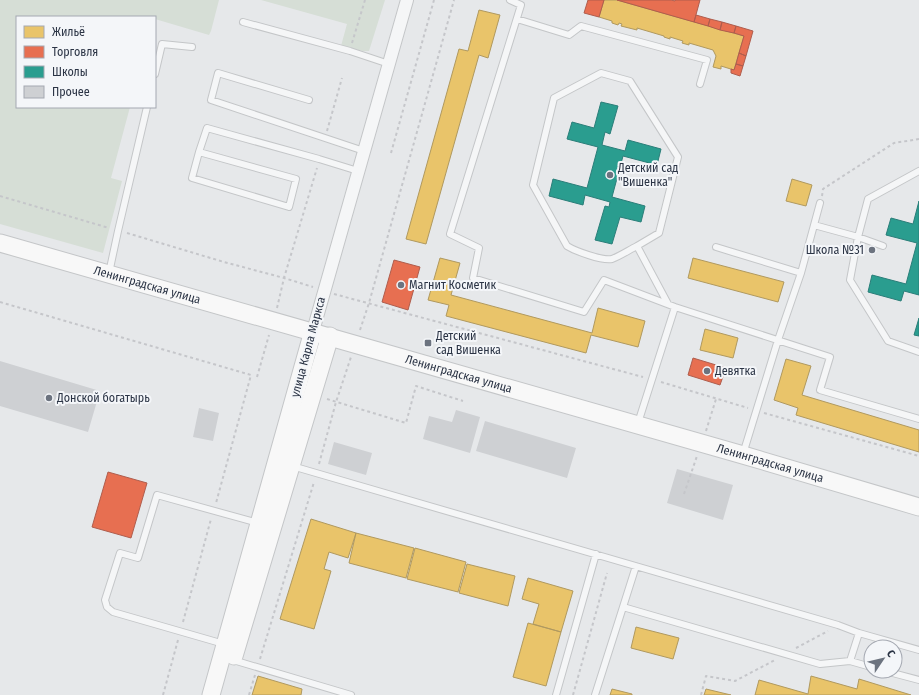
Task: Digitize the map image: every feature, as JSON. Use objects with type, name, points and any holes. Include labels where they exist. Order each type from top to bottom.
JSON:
[{"type":"street","name":"улица Карла Маркса","points":[[211,695],[312,331],[407,0]]},
{"type":"street","name":"Ленинградская улица","points":[[0,242],[919,503]]},
{"type":"street","points":[[0,242],[274,320]]},
{"type":"street","name":"улица Карла Маркса","points":[[223,695],[329,336]]},
{"type":"street","points":[[356,344],[743,454],[919,507]]},
{"type":"lane","points":[[510,0],[521,4],[450,234],[479,248],[474,278],[584,312],[604,280],[675,307],[830,356],[820,390],[919,419]]},
{"type":"lane","points":[[517,19],[569,35],[581,26],[707,60],[700,84]]},
{"type":"lane","points":[[243,22],[350,51],[389,64]]},
{"type":"lane","points":[[156,70],[162,44],[192,47]]},
{"type":"lane","points":[[309,100],[218,72],[211,100],[364,151]]},
{"type":"lane","points":[[600,73],[630,81],[678,157],[659,234],[637,246],[612,259],[604,259],[566,246],[533,185],[554,98],[600,73]]},
{"type":"lane","points":[[109,273],[147,108]]},
{"type":"lane","points":[[199,152],[296,179],[289,207],[192,178],[199,152],[207,128],[358,171]]},
{"type":"lane","points":[[919,172],[868,199],[858,237],[850,280],[888,341],[919,352]]},
{"type":"lane","points":[[743,454],[778,340],[801,273],[820,203]]},
{"type":"lane","points":[[814,224],[883,246]]},
{"type":"lane","points":[[637,246],[668,304]]},
{"type":"lane","points":[[716,247],[801,273]]},
{"type":"lane","points":[[637,424],[675,307]]},
{"type":"lane","points":[[291,466],[838,625],[859,634],[919,650]]},
{"type":"lane","points":[[225,644],[113,612],[107,608],[105,600],[120,553],[138,558],[157,495],[259,524]]},
{"type":"lane","points":[[556,695],[596,554]]},
{"type":"lane","points":[[595,695],[636,566]]},
{"type":"lane","points":[[623,607],[820,664],[850,661],[863,665]]},
{"type":"lane","points":[[850,661],[859,634]]},
{"type":"lane","points":[[233,660],[258,666],[351,695]]},
{"type":"lane","points":[[903,676],[919,680]]},
{"type":"path","points":[[350,51],[365,0]]},
{"type":"path","points":[[391,152],[434,0]]},
{"type":"path","points":[[249,695],[317,473],[336,402],[369,303],[454,0]]},
{"type":"path","points":[[325,138],[342,78]]},
{"type":"path","points":[[820,203],[823,190],[894,143],[919,139]]},
{"type":"path","points":[[257,377],[319,159]]},
{"type":"path","points":[[0,196],[224,262],[284,278],[324,291],[652,379],[756,411],[919,456]]},
{"type":"path","points":[[0,302],[251,375],[163,695]]},
{"type":"path","points":[[312,394],[406,422],[416,386],[463,401]]},
{"type":"path","points":[[573,695],[607,573]]},
{"type":"path","points":[[701,695],[706,676],[735,681],[838,625]]},
{"type":"shaded area","points":[[0,0],[219,0],[209,35],[156,19],[156,16],[16,16],[16,108],[130,108],[111,178],[122,181],[103,253],[0,224]]},
{"type":"shaded area","points":[[261,0],[385,0],[369,51],[363,51],[341,46],[347,24]]},
{"type":"building: Жильё","points":[[604,0],[617,0],[744,36],[734,70],[721,66],[721,69],[713,67],[716,56],[713,50],[689,43],[689,45],[682,43],[683,41],[670,37],[670,39],[637,28],[637,30],[621,26],[622,24],[619,23],[618,25],[612,23],[612,21],[599,17]]},
{"type":"building: Жильё","points":[[479,10],[500,15],[488,58],[479,55],[426,244],[406,239],[459,49],[468,51]]},
{"type":"building: Жильё","points":[[792,179],[812,185],[806,206],[786,201]]},
{"type":"building: Жильё","points":[[440,258],[460,263],[451,295],[592,333],[598,308],[645,321],[638,347],[591,335],[586,353],[446,316],[449,305],[428,300]]},
{"type":"building: Жильё","points":[[693,258],[784,282],[778,302],[688,278]]},
{"type":"building: Жильё","points":[[705,329],[738,338],[733,358],[700,350]]},
{"type":"building: Жильё","points":[[786,359],[811,366],[802,395],[919,430],[919,452],[796,415],[798,408],[774,400]]},
{"type":"building: Жильё","points":[[311,519],[356,533],[348,558],[329,552],[324,569],[331,571],[314,629],[280,619]]},
{"type":"building: Жильё","points":[[356,533],[414,548],[406,578],[349,563]]},
{"type":"building: Жильё","points":[[415,548],[466,562],[458,592],[407,579]]},
{"type":"building: Жильё","points":[[467,564],[515,576],[508,606],[459,593]]},
{"type":"building: Жильё","points":[[528,578],[573,591],[561,632],[533,624],[539,604],[522,599]]},
{"type":"building: Жильё","points":[[528,623],[561,632],[546,686],[513,677]]},
{"type":"building: Жильё","points":[[636,627],[679,638],[673,659],[631,648]]},
{"type":"building: Жильё","points":[[258,676],[302,689],[301,695],[252,695]]},
{"type":"building: Жильё","points":[[811,676],[857,689],[859,679],[911,695],[755,695],[759,680],[808,694]]},
{"type":"building: Жильё","points":[[612,689],[632,694],[632,695],[610,695]]},
{"type":"building: Жильё","points":[[706,689],[731,695],[704,695]]},
{"type":"building: Торговля","points":[[588,0],[604,0],[599,17],[584,13]]},
{"type":"building: Торговля","points":[[617,0],[675,1],[700,0],[694,22]]},
{"type":"building: Торговля","points":[[696,15],[710,19],[708,26],[694,22]]},
{"type":"building: Торговля","points":[[710,19],[722,22],[720,30],[708,26]]},
{"type":"building: Торговля","points":[[722,22],[736,26],[734,33],[720,30]]},
{"type":"building: Торговля","points":[[736,26],[753,31],[746,56],[739,53],[744,36],[734,33]]},
{"type":"building: Торговля","points":[[739,53],[746,56],[743,66],[736,64]]},
{"type":"building: Торговля","points":[[736,64],[743,66],[740,76],[731,73],[731,69],[734,70]]},
{"type":"building: Торговля","name":"Магнит Косметик","points":[[394,260],[420,267],[408,310],[382,302]]},
{"type":"building: Торговля","name":"Девятка","points":[[693,358],[726,368],[720,385],[688,375]]},
{"type":"building: Торговля","points":[[108,472],[147,483],[131,538],[92,527]]},
{"type":"building: Школы","points":[[601,102],[618,106],[610,134],[605,132],[602,145],[625,151],[628,140],[661,149],[657,165],[623,156],[612,197],[645,206],[641,222],[620,217],[612,244],[595,240],[605,206],[609,207],[610,202],[585,195],[583,205],[549,196],[553,179],[587,188],[598,147],[567,139],[572,122],[594,128]]},
{"type":"building: Школы","points":[[919,201],[919,295],[904,291],[901,301],[868,292],[872,275],[906,284],[917,243],[886,235],[891,218],[913,224]]},
{"type":"building: Школы","points":[[919,318],[919,336],[914,335]]},
{"type":"building: Прочее","name":"Донской богатырь","points":[[0,361],[100,391],[88,432],[0,406]]},
{"type":"building: Прочее","points":[[199,408],[219,413],[213,441],[193,437]]},
{"type":"building: Прочее","points":[[456,410],[480,417],[470,453],[423,439],[429,416],[452,422]]},
{"type":"building: Прочее","points":[[485,421],[576,448],[567,478],[476,451]]},
{"type":"building: Прочее","points":[[334,442],[372,453],[366,475],[328,464]]},
{"type":"building: Прочее","points":[[677,469],[733,485],[723,520],[667,503]]},
{"type":"place","name":"Детский сад \"Вишенка\"","points":[[610,175]]},
{"type":"place","name":"Школа №31","points":[[872,250]]},
{"type":"place","name":"Магнит Косметик","points":[[401,285]]},
{"type":"place","name":"Детский сад Вишенка","points":[[428,343]]},
{"type":"place","name":"Девятка","points":[[707,371]]},
{"type":"place","name":"Донской богатырь","points":[[49,398]]}]
